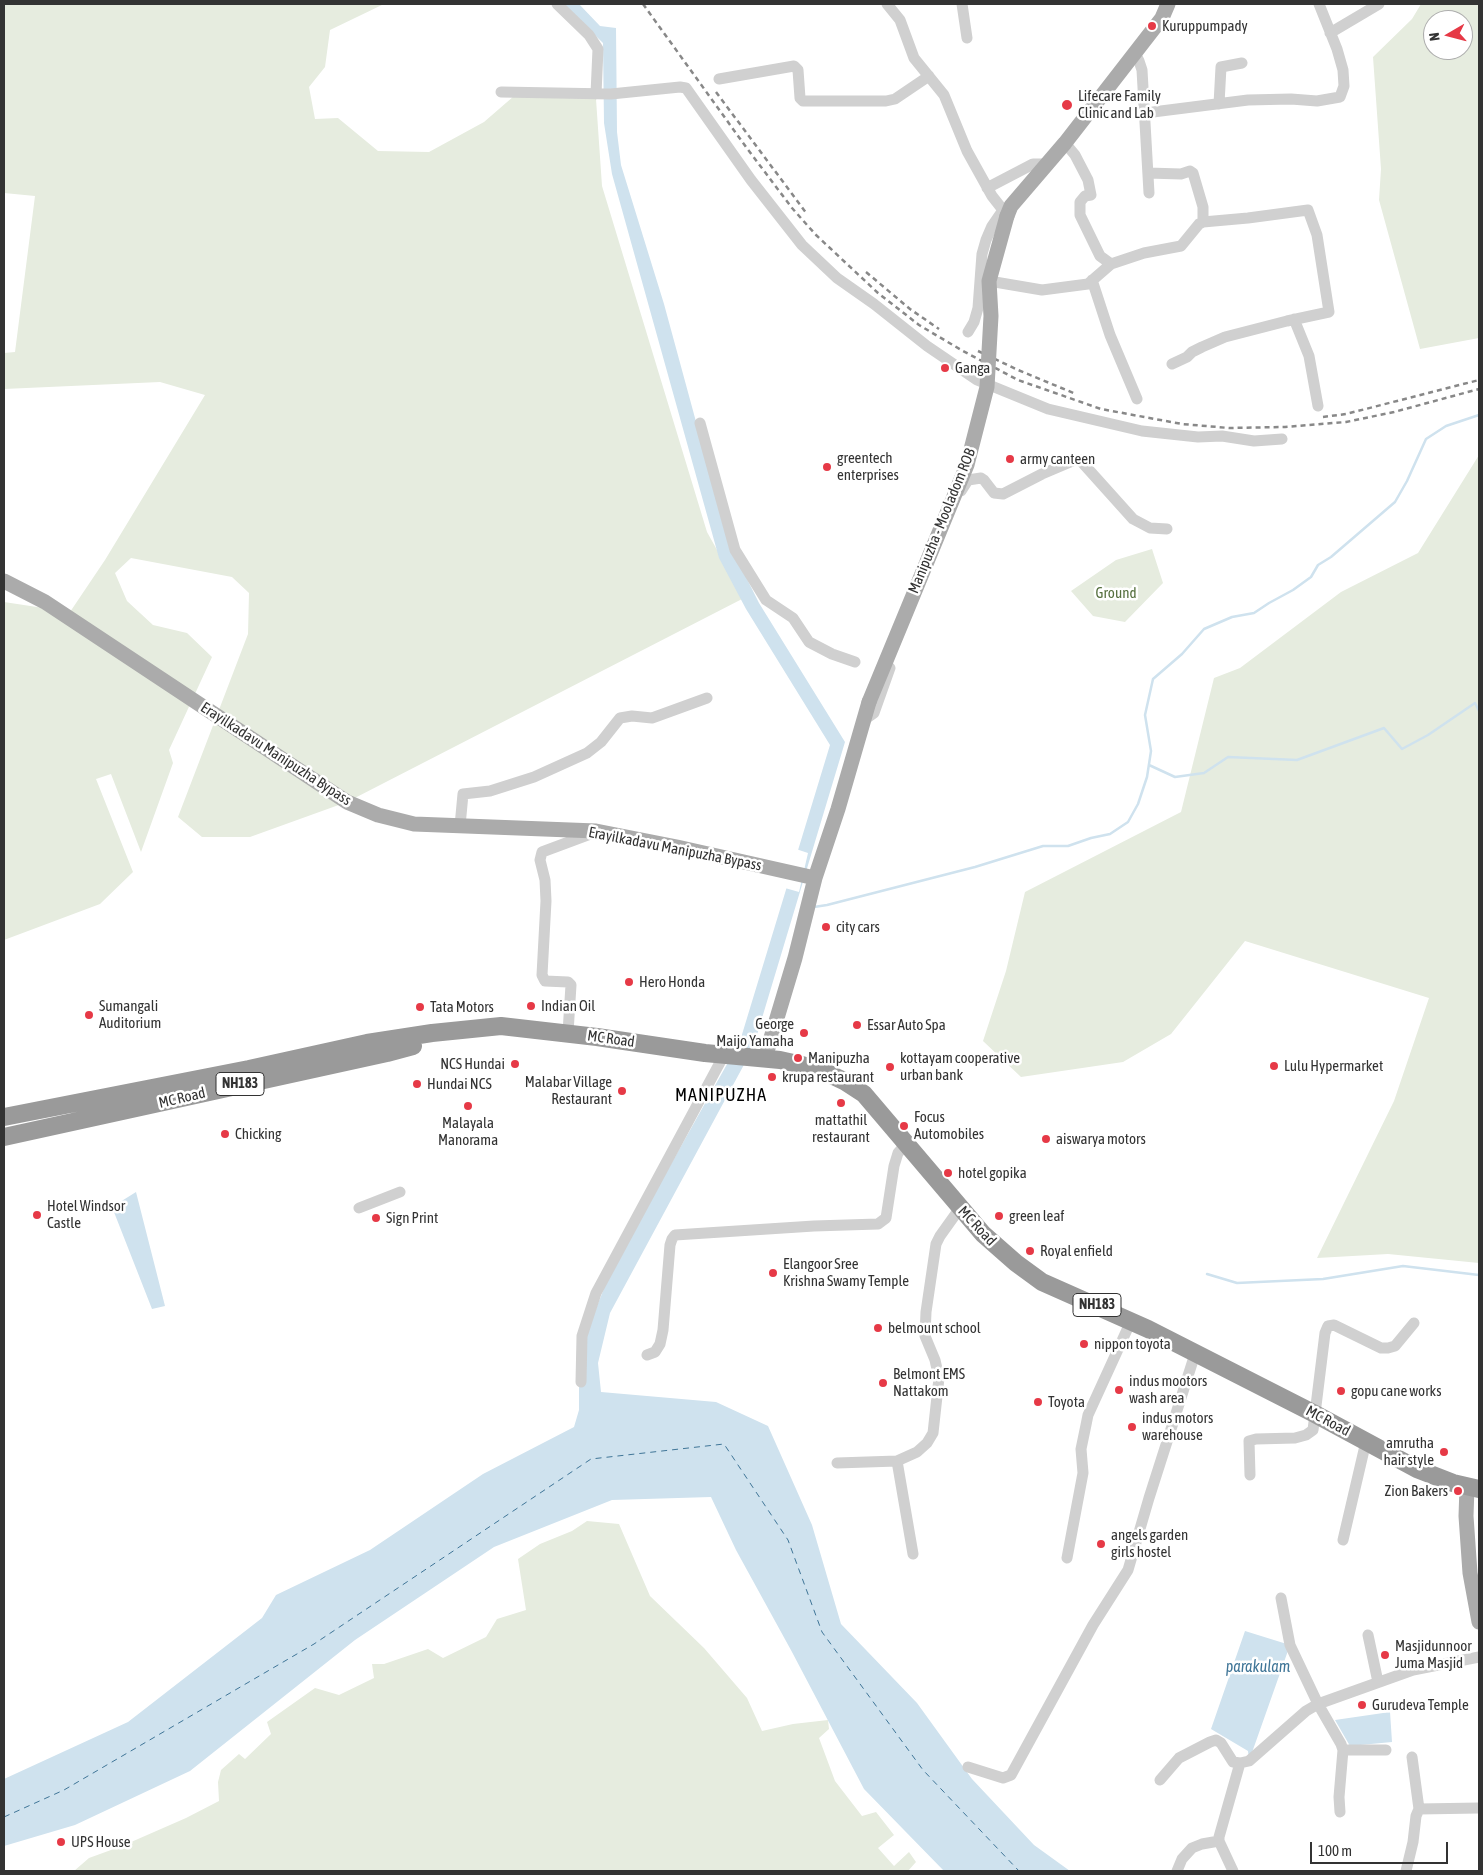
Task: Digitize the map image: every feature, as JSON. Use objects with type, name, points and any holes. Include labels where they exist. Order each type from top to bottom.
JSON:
[{"type":"highway","name":"MC Road","points":[[4,1117],[249,1069],[367,1043],[432,1032],[501,1026],[516,1026],[730,1056],[780,1060],[823,1071],[844,1081],[864,1094],[983,1234],[1042,1282],[1131,1321],[1417,1468],[1453,1483],[1473,1488]]},
{"type":"highway","name":"MC Road","points":[[4,1137],[388,1053],[476,1028]]},
{"type":"main road","points":[[1007,211],[1065,143],[1135,53],[1162,18],[1168,4]]},
{"type":"main road","name":"Manipuzha - Mooladom ROB","points":[[765,1058],[795,958],[815,878],[869,702],[968,465],[987,388],[990,316],[988,281],[1007,211]]},
{"type":"main road","name":"Erayilkadavu Manipuzha Bypass","points":[[4,581],[45,602],[347,802],[378,815],[414,824],[596,831],[677,846],[815,878]]},
{"type":"main road","points":[[1473,1488],[1466,1516],[1470,1573],[1479,1622]]},
{"type":"street","points":[[557,4],[589,36],[598,49],[597,94]]},
{"type":"street","points":[[888,4],[900,20],[912,54],[949,104],[967,151],[987,188],[1007,211],[992,226],[982,254],[978,308],[974,322],[968,332]]},
{"type":"street","points":[[962,4],[967,38]]},
{"type":"street","points":[[1145,113],[1248,100],[1291,99],[1317,101],[1340,97],[1344,86],[1343,70],[1318,4]]},
{"type":"street","points":[[1330,33],[1379,4]]},
{"type":"street","points":[[1135,53],[1142,70],[1149,193]]},
{"type":"street","points":[[1218,104],[1221,67],[1242,63]]},
{"type":"street","points":[[719,79],[794,66],[798,70],[801,100],[886,102],[895,100],[929,76]]},
{"type":"street","points":[[501,92],[611,94],[680,86],[688,89],[751,180],[802,245],[838,278],[927,346],[978,380],[1053,411],[1142,431],[1198,437],[1226,436],[1254,440],[1282,439]]},
{"type":"street","points":[[1065,143],[1075,155],[1088,180],[1091,195],[1085,196],[1080,202],[1080,215],[1100,256],[1111,264]]},
{"type":"street","points":[[987,188],[1033,164],[1047,164]]},
{"type":"street","points":[[1148,173],[1181,174],[1190,171],[1194,172],[1203,207],[1203,222]]},
{"type":"street","points":[[988,281],[1042,290],[1088,284],[1111,264],[1144,253],[1181,246],[1199,224],[1203,222],[1308,210],[1317,235],[1329,312],[1225,337],[1192,352],[1187,357],[1172,364]]},
{"type":"street","points":[[1092,280],[1110,335],[1137,399]]},
{"type":"street","points":[[1294,320],[1309,356],[1318,406]]},
{"type":"street","points":[[700,423],[735,550],[766,600],[793,618],[809,642],[832,654],[855,662]]},
{"type":"street","points":[[864,720],[874,713],[897,647],[964,485],[968,480],[981,478],[994,493],[1000,495],[1042,474],[1075,460],[1080,460],[1133,519],[1150,528],[1167,529]]},
{"type":"street","points":[[460,826],[463,794],[490,791],[534,777],[587,753],[601,742],[620,718],[632,716],[652,718],[707,698]]},
{"type":"street","points":[[568,1033],[571,985],[568,982],[545,981],[542,975],[546,901],[545,880],[540,856],[546,850],[596,831]]},
{"type":"street","points":[[581,1382],[582,1336],[596,1293],[730,1056]]},
{"type":"street","points":[[647,1355],[655,1352],[660,1344],[670,1245],[675,1235],[878,1224],[886,1218],[894,1166],[898,1153],[906,1144]]},
{"type":"street","points":[[359,1208],[400,1192]]},
{"type":"street","points":[[838,1463],[897,1461],[917,1452],[927,1444],[933,1433],[939,1378],[935,1360],[925,1336],[926,1312],[936,1244],[960,1208]]},
{"type":"street","points":[[1067,1558],[1083,1473],[1081,1448],[1088,1415],[1131,1321]]},
{"type":"street","points":[[1250,1475],[1249,1441],[1256,1439],[1284,1439],[1306,1435],[1313,1430],[1325,1333],[1328,1326],[1334,1326],[1381,1348],[1388,1348],[1395,1346],[1414,1323]]},
{"type":"street","points":[[968,1767],[999,1778],[1008,1778],[1011,1775],[1092,1625],[1128,1570],[1195,1354]]},
{"type":"street","points":[[1343,1540],[1367,1443]]},
{"type":"street","points":[[897,1461],[912,1554]]},
{"type":"street","points":[[1281,1598],[1290,1645],[1318,1704],[1341,1744],[1340,1812]]},
{"type":"street","points":[[1368,1635],[1378,1682]]},
{"type":"street","points":[[1160,1780],[1179,1758],[1216,1740],[1233,1762],[1249,1761],[1306,1711],[1318,1704],[1413,1670],[1479,1657]]},
{"type":"street","points":[[1342,1750],[1386,1750]]},
{"type":"street","points":[[1406,1871],[1419,1809],[1412,1757]]},
{"type":"street","points":[[1233,1871],[1219,1841],[1221,1825],[1240,1763]]},
{"type":"street","points":[[1419,1809],[1479,1808]]},
{"type":"street","points":[[1177,1871],[1182,1858],[1192,1848],[1219,1841]]},
{"type":"green space","points":[[4,4],[384,4],[330,30],[325,67],[309,87],[315,119],[338,118],[378,151],[429,152],[484,122],[514,96],[596,99],[602,186],[707,532],[744,598],[347,802],[250,837],[202,837],[178,817],[248,634],[249,593],[232,577],[131,558],[115,573],[127,601],[153,625],[187,633],[212,657],[169,750],[173,763],[141,852],[111,774],[96,779],[133,872],[100,904],[4,940],[4,602],[70,612],[105,560],[205,395],[160,382],[4,389],[4,353],[15,352],[35,196],[4,193]]},
{"type":"green space","points":[[1421,4],[1479,4],[1479,338],[1420,349],[1379,200],[1381,169],[1373,57],[1412,19]]},
{"type":"green space","points":[[1479,455],[1479,1263],[1388,1254],[1317,1258],[1394,1101],[1429,998],[1245,941],[1171,1034],[1123,1062],[1021,1077],[983,1041],[1006,971],[1025,892],[1181,812],[1214,678],[1240,668],[1341,592],[1418,553]]},
{"type":"green space","name":"Ground","points":[[1152,549],[1163,583],[1125,622],[1093,616],[1071,591],[1116,560]]},
{"type":"green space","points":[[587,1521],[619,1524],[650,1596],[704,1648],[747,1698],[762,1731],[793,1724],[828,1720],[829,1729],[819,1738],[835,1781],[862,1816],[876,1812],[894,1835],[878,1848],[894,1866],[909,1852],[916,1862],[908,1871],[74,1871],[89,1858],[186,1818],[219,1801],[218,1782],[221,1770],[239,1754],[245,1759],[271,1734],[267,1722],[315,1688],[339,1695],[374,1678],[372,1664],[384,1664],[428,1649],[443,1658],[486,1637],[497,1619],[526,1610],[518,1559],[540,1544],[572,1531]]},
{"type":"water","points":[[563,4],[579,4],[600,26],[616,28],[617,132],[621,165],[664,304],[729,543],[759,603],[845,742],[753,1048],[610,1313],[598,1363],[601,1392],[716,1402],[768,1426],[812,1525],[841,1624],[917,1703],[972,1779],[1034,1845],[1070,1871],[944,1871],[864,1789],[736,1550],[711,1497],[612,1500],[494,1547],[355,1640],[190,1771],[75,1825],[4,1846],[4,1779],[128,1722],[262,1618],[276,1595],[370,1550],[483,1474],[574,1427],[579,1410],[579,1351],[611,1271],[740,1041],[830,745],[746,609],[719,558],[612,174],[604,123],[603,43]]},
{"type":"water","points":[[136,1192],[165,1306],[152,1309],[112,1207]]},
{"type":"water","name":"parakulam","points":[[1245,1631],[1290,1645],[1249,1761],[1248,1751],[1211,1729]]},
{"type":"water","points":[[1390,1712],[1392,1742],[1350,1746],[1335,1720]]},
{"type":"pier","points":[[796,849],[808,853],[799,892],[785,888]]},
{"type":"waterway","points":[[814,907],[975,867],[1043,846],[1068,846],[1110,834],[1128,822],[1138,804],[1147,777],[1151,751],[1145,715],[1153,679],[1182,654],[1204,629],[1232,617],[1254,613],[1311,577],[1318,565],[1331,557],[1395,502],[1426,439],[1446,426],[1479,415]]},
{"type":"waterway","points":[[1149,765],[1175,777],[1204,773],[1228,757],[1297,760],[1384,728],[1402,749],[1428,735],[1475,703],[1479,711]]},
{"type":"waterway","points":[[1207,1274],[1237,1283],[1323,1279],[1403,1266],[1479,1275]]},
{"type":"ferry route","points":[[4,1817],[64,1790],[314,1644],[591,1459],[724,1444],[788,1540],[822,1632],[923,1770],[1019,1871]]},
{"type":"railway","points":[[643,4],[746,147],[792,208],[816,235],[878,293],[919,325],[1018,380],[1101,409],[1182,424],[1229,428],[1285,427],[1346,422],[1394,412],[1479,389]]},
{"type":"railway","points":[[716,92],[807,214]]},
{"type":"railway","points":[[866,272],[910,309],[939,329]]},
{"type":"railway","points":[[978,351],[1076,394]]},
{"type":"railway","points":[[1323,417],[1346,414],[1479,380]]},
{"type":"place","name":"Kuruppumpady","points":[[1152,26]]},
{"type":"place","name":"Lifecare Family Clinic and Lab","points":[[1067,105]]},
{"type":"place","name":"Ganga","points":[[945,368]]},
{"type":"place","name":"army canteen","points":[[1010,459]]},
{"type":"place","name":"greentech enterprises","points":[[827,467]]},
{"type":"place","name":"city cars","points":[[826,927]]},
{"type":"place","name":"Hero Honda","points":[[629,982]]},
{"type":"place","name":"Indian Oil","points":[[531,1006]]},
{"type":"place","name":"Tata Motors","points":[[420,1007]]},
{"type":"place","name":"Sumangali Auditorium","points":[[89,1015]]},
{"type":"place","name":"Essar Auto Spa","points":[[857,1025]]},
{"type":"place","name":"George Maijo Yamaha","points":[[804,1033]]},
{"type":"place","name":"Manipuzha","points":[[798,1058]]},
{"type":"place","name":"NCS Hundai","points":[[515,1064]]},
{"type":"place","name":"Lulu Hypermarket","points":[[1274,1066]]},
{"type":"place","name":"kottayam cooperative urban bank","points":[[890,1067]]},
{"type":"place","name":"krupa restaurant","points":[[772,1077]]},
{"type":"place","name":"Hundai NCS","points":[[417,1084]]},
{"type":"place","name":"Malabar Village Restaurant","points":[[622,1091]]},
{"type":"place","name":"mattathil restaurant","points":[[841,1103]]},
{"type":"place","name":"Malayala Manorama","points":[[468,1106]]},
{"type":"place","name":"Focus Automobiles","points":[[904,1126]]},
{"type":"place","name":"Chicking","points":[[225,1134]]},
{"type":"place","name":"aiswarya motors","points":[[1046,1139]]},
{"type":"place","name":"hotel gopika","points":[[948,1173]]},
{"type":"place","name":"Hotel Windsor Castle","points":[[37,1215]]},
{"type":"place","name":"green leaf","points":[[999,1216]]},
{"type":"place","name":"Sign Print","points":[[376,1218]]},
{"type":"place","name":"Royal enfield","points":[[1030,1251]]},
{"type":"place","name":"Elangoor Sree Krishna Swamy Temple","points":[[773,1273]]},
{"type":"place","name":"belmount school","points":[[878,1328]]},
{"type":"place","name":"nippon toyota","points":[[1084,1344]]},
{"type":"place","name":"Belmont EMS Nattakom","points":[[883,1383]]},
{"type":"place","name":"indus mootors wash area","points":[[1119,1390]]},
{"type":"place","name":"gopu cane works","points":[[1341,1391]]},
{"type":"place","name":"Toyota","points":[[1038,1402]]},
{"type":"place","name":"indus motors warehouse","points":[[1132,1427]]},
{"type":"place","name":"amrutha hair style","points":[[1444,1452]]},
{"type":"place","name":"Zion Bakers","points":[[1458,1491]]},
{"type":"place","name":"angels garden girls hostel","points":[[1101,1544]]},
{"type":"place","name":"Masjidunnoor Juma Masjid","points":[[1385,1655]]},
{"type":"place","name":"Gurudeva Temple","points":[[1362,1705]]},
{"type":"place","name":"UPS House","points":[[61,1842]]},
{"type":"district","name":"MANIPUZHA","points":[[721,1095]]}]
